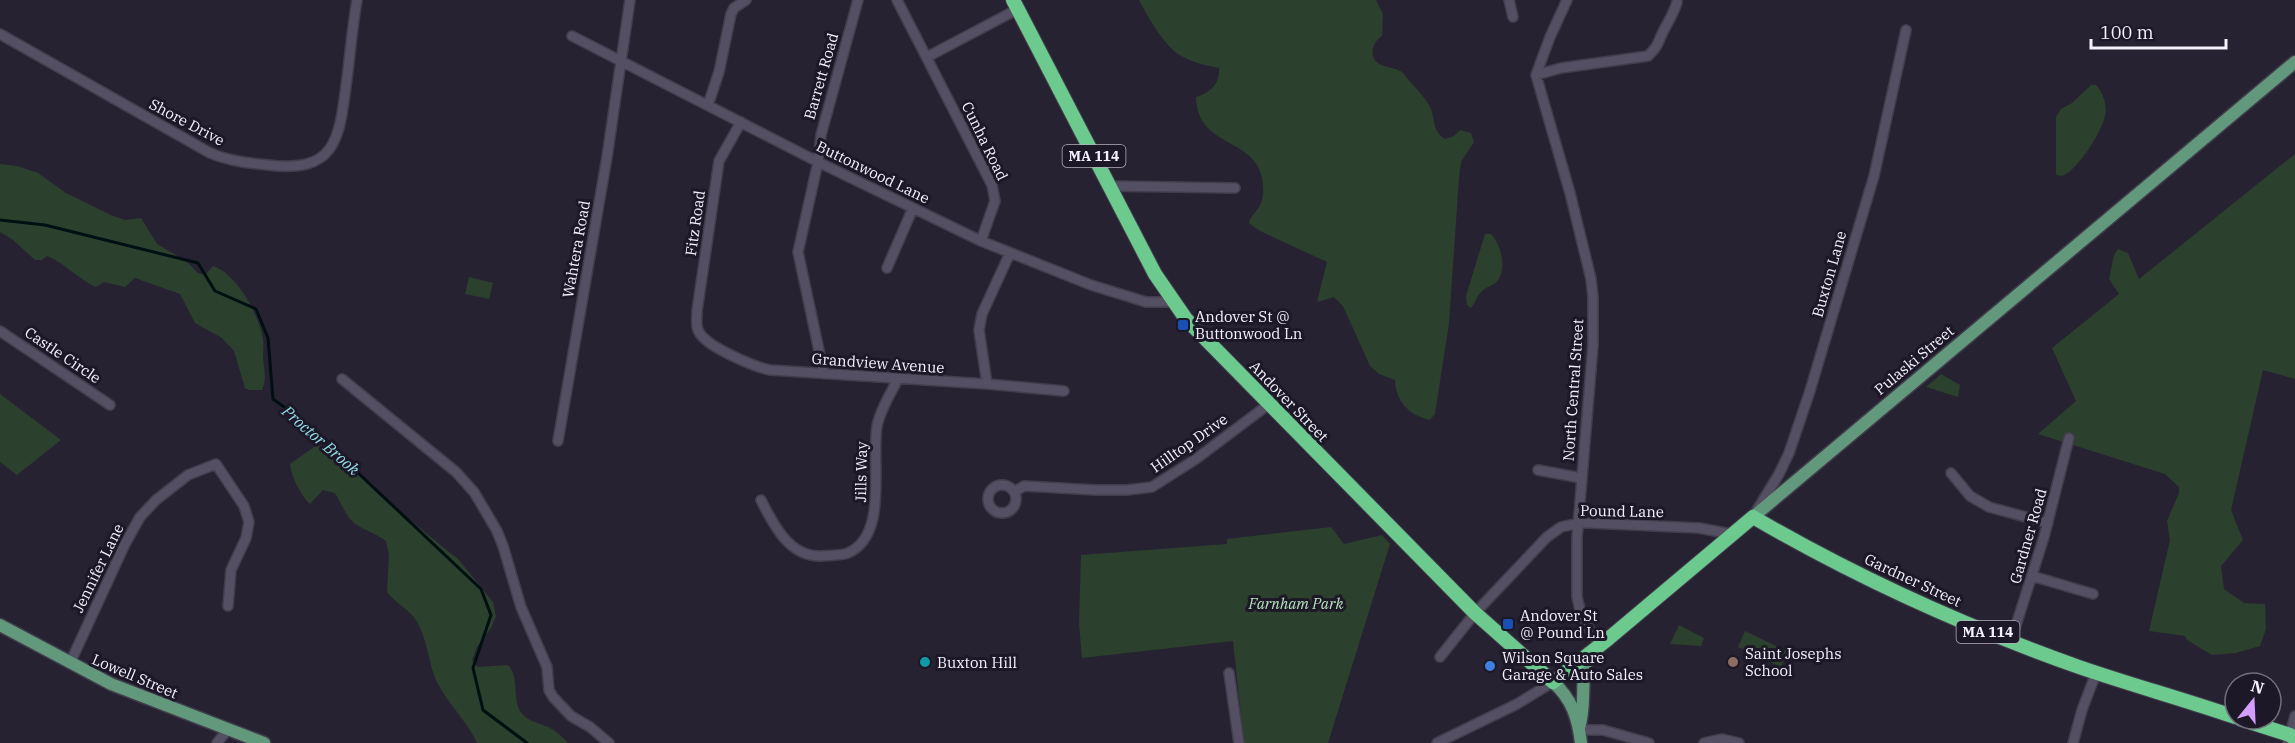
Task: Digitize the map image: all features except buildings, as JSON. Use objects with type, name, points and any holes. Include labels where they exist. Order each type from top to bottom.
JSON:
[{"type":"highway","name":"Andover Street","points":[[1015,5],[1155,274],[1186,320],[1429,567],[1553,682]]},
{"type":"highway","name":"Pulaski Street","points":[[1553,682],[1753,518]]},
{"type":"highway","name":"Gardner Street","points":[[1753,518],[1799,544],[1875,581],[2011,641],[2096,672],[2223,713]]},
{"type":"highway","points":[[2273,731],[2292,738]]},
{"type":"main road","name":"Pulaski Street","points":[[1753,518],[2295,62]]},
{"type":"main road","name":"Lowell Street","points":[[0,625],[123,690],[264,743]]},
{"type":"main road","points":[[1579,729],[1584,703],[1583,675],[1595,649]]},
{"type":"main road","points":[[1553,682],[1571,703],[1581,743]]},
{"type":"street","name":"Shore Drive","points":[[0,34],[210,153],[240,162],[290,167],[320,159],[333,145],[338,135],[357,0]]},
{"type":"street","name":"Wahtera Road","points":[[558,441],[607,157],[630,0]]},
{"type":"street","points":[[708,105],[720,72],[731,14],[734,8],[746,0]]},
{"type":"street","name":"Barrett Road","points":[[824,374],[798,252],[818,162],[821,135],[858,0]]},
{"type":"street","name":"Cunha Road","points":[[897,0],[994,193],[995,201],[981,241]]},
{"type":"street","points":[[1509,0],[1513,17]]},
{"type":"street","points":[[1536,75],[1567,0]]},
{"type":"street","points":[[1536,75],[1561,68],[1648,56],[1658,46],[1664,29],[1674,15],[1677,2]]},
{"type":"street","points":[[927,57],[1015,5]]},
{"type":"street","name":"Buxton Lane","points":[[1753,518],[1779,474],[1801,420],[1874,176],[1906,30]]},
{"type":"street","name":"Buttonwood Lane","points":[[572,36],[818,162],[981,241],[1091,285],[1153,303],[1173,302]]},
{"type":"street","name":"North Central Street","points":[[1536,75],[1570,193],[1591,279],[1593,297],[1593,345],[1577,538],[1578,607],[1595,649]]},
{"type":"street","name":"Fitz Road","points":[[700,334],[697,328],[697,312],[719,161],[741,122]]},
{"type":"street","points":[[1110,186],[1235,188]]},
{"type":"street","points":[[887,268],[913,208]]},
{"type":"street","points":[[987,384],[979,330],[982,314],[1010,253]]},
{"type":"street","name":"Castle Circle","points":[[0,331],[110,405]]},
{"type":"street","name":"Grandview Avenue","points":[[700,334],[709,342],[756,367],[781,372],[987,384],[1064,391]]},
{"type":"street","points":[[342,379],[456,472],[474,492],[503,546],[521,607],[548,667],[549,690],[572,716],[609,743]]},
{"type":"street","name":"Jills Way","points":[[761,500],[775,526],[794,547],[803,553],[812,556],[848,553],[865,541],[876,509],[875,464],[878,423],[898,379]]},
{"type":"street","name":"Hilltop Drive","points":[[1014,492],[1024,486],[1127,490],[1152,488],[1225,438],[1269,404]]},
{"type":"street","name":"Gardner Road","points":[[2011,641],[2048,523],[2069,438]]},
{"type":"street","name":"Jennifer Lane","points":[[70,663],[125,544],[140,517],[156,500],[188,475],[216,464],[241,500],[249,522],[246,538],[231,570],[228,606]]},
{"type":"street","points":[[1538,470],[1581,478]]},
{"type":"street","points":[[1951,473],[1970,496],[1989,507],[2048,523]]},
{"type":"street","name":"Pound Lane","points":[[1440,657],[1476,613],[1546,537],[1561,527],[1579,523],[1699,528],[1731,534]]},
{"type":"street","points":[[2032,576],[2093,594]]},
{"type":"street","points":[[2073,743],[2096,672]]},
{"type":"street","points":[[1228,673],[1239,743]]},
{"type":"street","points":[[1437,743],[1517,704],[1553,682]]},
{"type":"street","points":[[2292,738],[2295,716]]},
{"type":"street","points":[[217,743],[229,728]]},
{"type":"street","points":[[1579,729],[1603,730],[1649,743]]},
{"type":"street","points":[[1704,743],[1722,739],[1739,743]]},
{"type":"green space","points":[[1139,0],[1376,0],[1383,14],[1382,36],[1373,47],[1375,60],[1404,74],[1432,111],[1436,128],[1441,136],[1445,139],[1454,136],[1460,130],[1471,133],[1474,142],[1461,162],[1449,323],[1435,414],[1430,420],[1410,411],[1398,395],[1395,380],[1379,374],[1370,366],[1343,306],[1334,297],[1317,302],[1327,262],[1260,231],[1249,223],[1262,200],[1262,175],[1255,162],[1208,128],[1199,115],[1196,97],[1213,87],[1218,79],[1219,68],[1190,60],[1174,51],[1159,34]]},
{"type":"green space","points":[[2091,85],[2096,85],[2104,100],[2106,112],[2103,123],[2094,141],[2075,166],[2062,176],[2056,175],[2056,117],[2061,109],[2072,103]]},
{"type":"green space","points":[[2295,154],[2295,379],[2263,370],[2231,510],[2243,540],[2221,566],[2224,589],[2244,603],[2265,604],[2266,629],[2260,646],[2236,653],[2212,655],[2187,640],[2185,636],[2149,631],[2170,540],[2167,521],[2179,493],[2179,487],[2165,474],[2038,434],[2076,401],[2052,348],[2119,294],[2109,279],[2114,255],[2118,249],[2128,253],[2139,279]]},
{"type":"green space","points":[[0,164],[17,166],[38,173],[66,193],[113,216],[125,220],[141,218],[157,244],[186,261],[198,273],[205,275],[213,266],[222,270],[246,296],[261,329],[265,374],[262,390],[245,388],[234,351],[222,338],[195,323],[180,294],[135,278],[125,287],[104,282],[96,287],[47,256],[42,260],[35,260],[13,240],[0,232]]},
{"type":"green space","points":[[1485,234],[1491,234],[1498,244],[1502,256],[1501,275],[1497,282],[1482,291],[1471,308],[1467,305],[1466,296]]},
{"type":"green space","points":[[469,277],[493,283],[489,299],[465,294]]},
{"type":"green space","points":[[1941,374],[1960,385],[1958,397],[1926,387]]},
{"type":"green space","points":[[0,394],[61,440],[17,475],[0,462]]},
{"type":"green space","points":[[325,445],[335,448],[378,494],[459,560],[493,602],[496,616],[491,628],[477,647],[472,660],[478,667],[508,665],[514,675],[517,704],[521,713],[528,719],[553,729],[568,743],[477,743],[434,676],[417,621],[387,592],[389,555],[386,541],[353,522],[335,493],[323,490],[310,504],[297,486],[290,464],[314,447]]},
{"type":"green space","name":"Farnham Park","points":[[1331,527],[1344,544],[1382,535],[1390,544],[1328,743],[1244,743],[1233,641],[1082,658],[1079,624],[1081,555],[1227,544],[1227,539]]},
{"type":"green space","points":[[1679,625],[1704,638],[1701,646],[1670,644]]},
{"type":"green space","points":[[1745,631],[1788,652],[1781,667],[1738,647]]},
{"type":"waterway","name":"Proctor Brook","points":[[0,220],[45,225],[198,263],[215,291],[256,309],[268,338],[273,399],[302,420],[481,589],[491,615],[473,668],[483,710],[527,743]]},
{"type":"place","name":"Andover St @ Buttonwood Ln","points":[[1183,325]]},
{"type":"place","name":"Andover St @ Pound Ln","points":[[1508,624]]},
{"type":"place","name":"Buxton Hill","points":[[925,662]]},
{"type":"place","name":"Saint Josephs School","points":[[1733,662]]},
{"type":"place","name":"Wilson Square Garage & Auto Sales","points":[[1490,666]]}]
